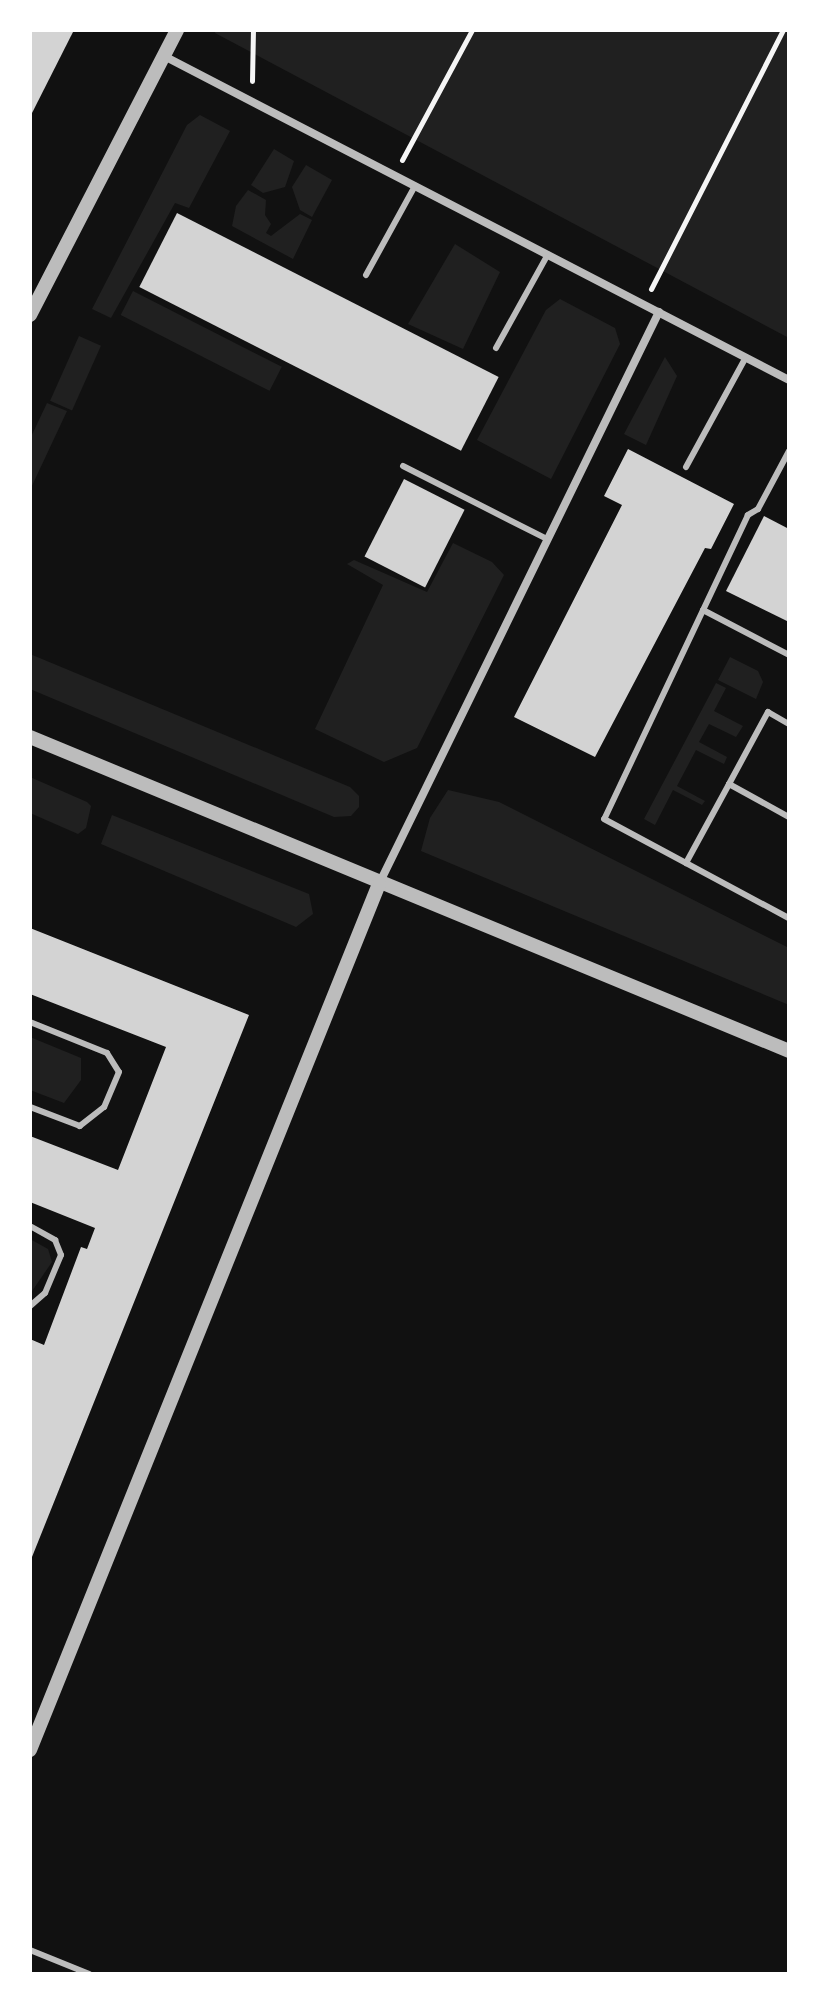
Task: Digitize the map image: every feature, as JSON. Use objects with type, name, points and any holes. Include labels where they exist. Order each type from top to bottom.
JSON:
[{"type":"street","points":[[30,315],[177,30]]},
{"type":"street","points":[[164,56],[789,380]]},
{"type":"street","points":[[30,1750],[379,884],[545,538],[659,312]]},
{"type":"street","points":[[30,737],[379,884],[789,1051]]},
{"type":"lane","points":[[366,275],[415,186]]},
{"type":"lane","points":[[496,348],[548,254]]},
{"type":"lane","points":[[686,467],[746,357]]},
{"type":"lane","points":[[789,451],[758,509],[748,515],[604,819],[789,918]]},
{"type":"lane","points":[[403,466],[545,538]]},
{"type":"lane","points":[[703,610],[789,655]]},
{"type":"lane","points":[[686,863],[768,712],[789,724]]},
{"type":"lane","points":[[729,784],[789,817]]},
{"type":"lane","points":[[30,1022],[107,1053],[119,1072],[104,1107],[80,1126],[30,1107]]},
{"type":"lane","points":[[30,1226],[55,1240],[61,1255],[45,1293],[30,1306]]},
{"type":"lane","points":[[30,1950],[89,1974]]},
{"type":"path","points":[[251,102],[253,30]]},
{"type":"path","points":[[394,175],[472,30]]},
{"type":"path","points":[[643,304],[783,30]]},
{"type":"shaded area","points":[[216,30],[789,30],[789,338],[215,33]]},
{"type":"shaded area","points":[[200,115],[230,131],[189,208],[175,203],[111,318],[92,309],[187,125]]},
{"type":"shaded area","points":[[274,149],[294,161],[285,187],[263,193],[251,185]]},
{"type":"shaded area","points":[[306,165],[332,180],[312,217],[300,210],[292,187]]},
{"type":"shaded area","points":[[248,190],[266,200],[265,215],[271,224],[266,233],[271,236],[300,214],[312,220],[293,259],[232,226],[236,206]]},
{"type":"shaded area","points":[[455,244],[500,272],[463,349],[408,324]]},
{"type":"shaded area","points":[[133,291],[282,367],[270,391],[121,315]]},
{"type":"shaded area","points":[[560,299],[615,328],[620,344],[551,479],[477,440],[546,310]]},
{"type":"shaded area","points":[[79,336],[101,346],[72,411],[50,401]]},
{"type":"shaded area","points":[[665,357],[677,376],[646,445],[624,434]]},
{"type":"shaded area","points":[[47,403],[67,411],[30,490],[30,439]]},
{"type":"shaded area","points":[[453,543],[492,562],[504,575],[417,748],[384,762],[315,729],[383,585],[347,564],[354,560],[427,592]]},
{"type":"shaded area","points":[[30,654],[350,787],[359,796],[359,807],[351,816],[334,817],[30,689]]},
{"type":"shaded area","points":[[730,657],[758,671],[763,682],[756,699],[718,680]]},
{"type":"shaded area","points":[[716,683],[726,688],[714,711],[743,726],[736,737],[709,724],[699,742],[727,757],[724,764],[696,750],[677,786],[705,801],[702,805],[673,790],[655,825],[644,819]]},
{"type":"shaded area","points":[[30,777],[87,802],[91,806],[86,828],[78,834],[30,813]]},
{"type":"shaded area","points":[[448,790],[499,802],[789,948],[789,1005],[421,851],[430,818]]},
{"type":"shaded area","points":[[112,815],[309,894],[313,914],[296,927],[101,844]]},
{"type":"shaded area","points":[[30,1037],[81,1058],[81,1080],[64,1103],[30,1090]]},
{"type":"shaded area","points":[[30,1239],[48,1249],[52,1262],[30,1294]]},
{"type":"building","points":[[30,30],[74,30],[30,117]]},
{"type":"building","points":[[177,213],[499,377],[461,451],[139,287]]},
{"type":"building","points":[[628,449],[734,504],[711,549],[705,548],[595,757],[514,717],[622,505],[604,496]]},
{"type":"building","points":[[404,479],[465,510],[425,587],[365,557]]},
{"type":"building","points":[[764,516],[789,529],[789,622],[726,591]]},
{"type":"building","points":[[30,928],[249,1015],[30,1562],[30,1339],[44,1345],[81,1247],[87,1249],[95,1228],[30,1202],[30,1136],[118,1170],[166,1047],[30,994]]}]
